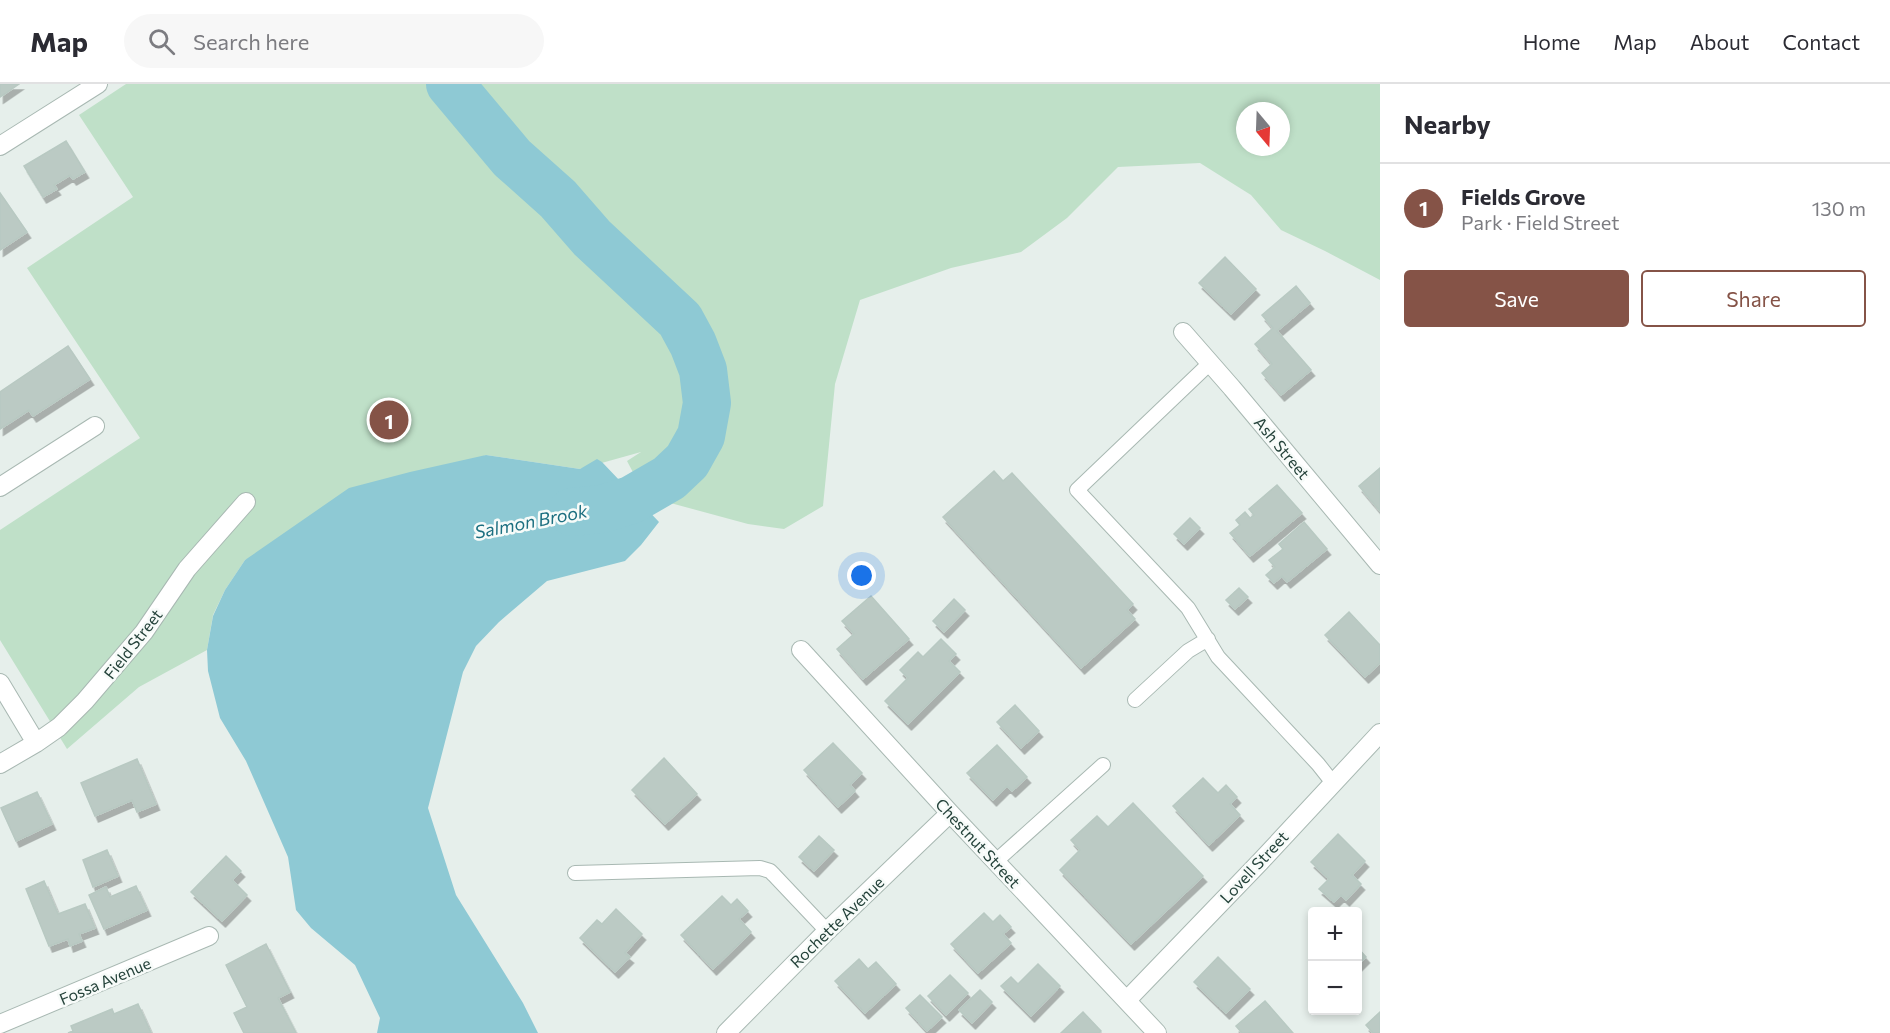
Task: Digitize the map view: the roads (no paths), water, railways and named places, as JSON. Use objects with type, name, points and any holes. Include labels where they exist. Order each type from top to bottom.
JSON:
[{"type":"street","points":[[0,146],[98,84]]},
{"type":"street","name":"Ash Street","points":[[1183,333],[1380,565]]},
{"type":"street","points":[[0,487],[95,426]]},
{"type":"street","name":"Field Street","points":[[0,764],[59,727],[109,675],[150,623],[187,568],[246,502]]},
{"type":"street","name":"Chestnut Street","points":[[801,650],[995,862],[1127,1000],[1149,1030]]},
{"type":"street","points":[[0,683],[36,743]]},
{"type":"street","name":"Lovell Street","points":[[1127,1000],[1380,733]]},
{"type":"street","name":"Rochette Avenue","points":[[726,1033],[827,931],[950,813]]},
{"type":"street","name":"Fossa Avenue","points":[[0,1024],[209,936]]},
{"type":"lane","points":[[1210,363],[1077,489],[1188,608],[1224,664],[1333,783]]},
{"type":"lane","points":[[1135,700],[1188,651],[1208,639]]},
{"type":"lane","points":[[995,862],[1103,765]]},
{"type":"lane","points":[[575,873],[760,868],[770,871],[827,931]]},
{"type":"water","points":[[486,455],[580,469],[597,459],[659,522],[625,561],[547,581],[499,622],[476,646],[463,672],[428,808],[456,895],[523,1003],[538,1033],[377,1033],[380,1018],[355,965],[311,928],[296,910],[288,857],[246,761],[220,718],[208,671],[207,650],[213,616],[225,590],[245,560],[349,488]]},
{"type":"waterway","name":"Salmon Brook","points":[[450,84],[512,158],[558,199],[592,238],[680,320],[703,370],[707,403],[701,436],[687,461],[669,478],[631,500],[602,509],[572,512]]},
{"type":"place","name":"Fields Grove","points":[[389,420]]}]
